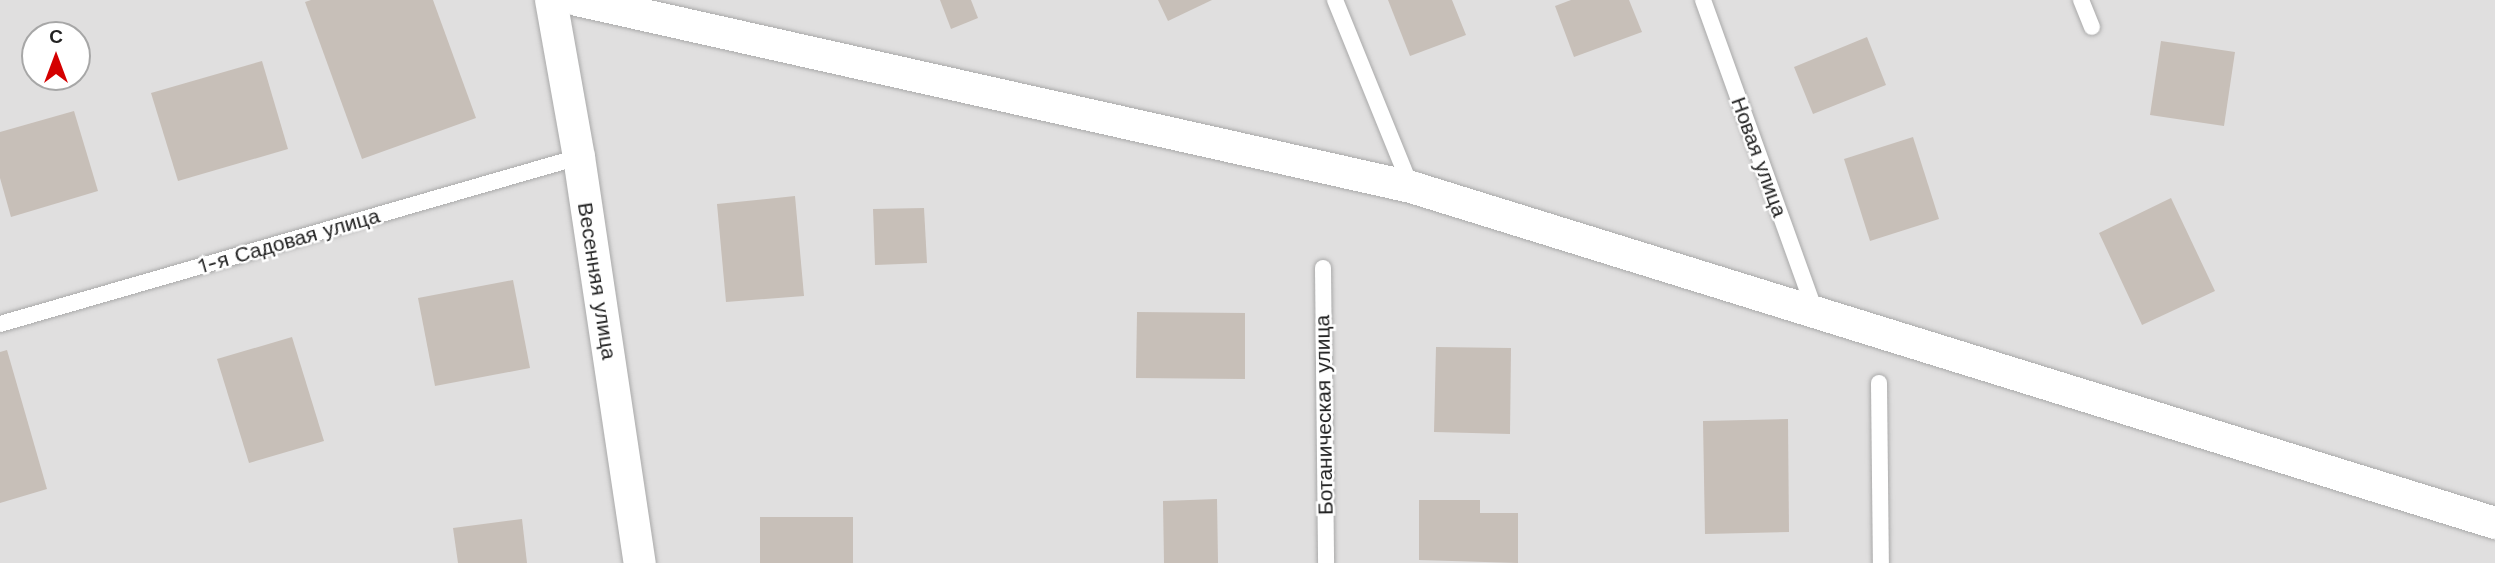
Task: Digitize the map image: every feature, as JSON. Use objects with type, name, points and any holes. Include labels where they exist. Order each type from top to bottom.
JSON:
[{"type":"street","name":"Весенняя улица","points":[[551,0],[579,158],[640,563]]},
{"type":"street","points":[[577,0],[1411,187],[2495,523]]},
{"type":"lane","points":[[1335,0],[1411,187]]},
{"type":"lane","name":"Новая улица","points":[[1703,0],[1816,314]]},
{"type":"lane","points":[[2081,0],[2092,27]]},
{"type":"lane","name":"1-я Садовая улица","points":[[0,324],[579,158]]},
{"type":"lane","name":"Ботаническая улица","points":[[1323,268],[1326,563]]},
{"type":"lane","points":[[1879,383],[1881,563]]},
{"type":"shaded area","points":[[0,0],[2495,0],[2495,563],[0,563]]},
{"type":"building","points":[[433,0],[476,118],[362,159],[305,2]]},
{"type":"building","points":[[940,0],[971,0],[978,18],[951,29]]},
{"type":"building","points":[[1158,0],[1212,0],[1168,21]]},
{"type":"building","points":[[1388,0],[1452,0],[1466,35],[1410,56]]},
{"type":"building","points":[[1571,0],[1629,0],[1642,32],[1574,57],[1555,6]]},
{"type":"building","points":[[1867,37],[1886,85],[1813,114],[1794,67]]},
{"type":"building","points":[[2161,41],[2235,52],[2224,126],[2150,115]]},
{"type":"building","points":[[262,61],[288,149],[178,181],[151,93]]},
{"type":"building","points":[[74,111],[98,191],[11,217],[0,178],[0,132]]},
{"type":"building","points":[[1913,137],[1939,219],[1870,241],[1844,159]]},
{"type":"building","points":[[795,196],[804,296],[726,302],[717,204]]},
{"type":"building","points":[[2171,198],[2215,291],[2142,325],[2099,233]]},
{"type":"building","points":[[924,208],[927,263],[875,265],[873,209]]},
{"type":"building","points":[[513,280],[530,368],[435,386],[418,298]]},
{"type":"building","points":[[1137,312],[1245,313],[1245,379],[1136,378]]},
{"type":"building","points":[[292,337],[324,441],[249,463],[217,359]]},
{"type":"building","points":[[1436,347],[1511,348],[1510,434],[1434,432]]},
{"type":"building","points":[[7,350],[47,489],[0,503],[0,352]]},
{"type":"building","points":[[1788,419],[1789,532],[1705,534],[1703,421]]},
{"type":"building","points":[[1217,499],[1218,563],[1164,563],[1163,501]]},
{"type":"building","points":[[1419,500],[1480,500],[1480,513],[1518,513],[1518,563],[1419,560]]},
{"type":"building","points":[[760,517],[853,517],[853,563],[760,563]]},
{"type":"building","points":[[522,519],[527,563],[458,563],[453,528]]}]
